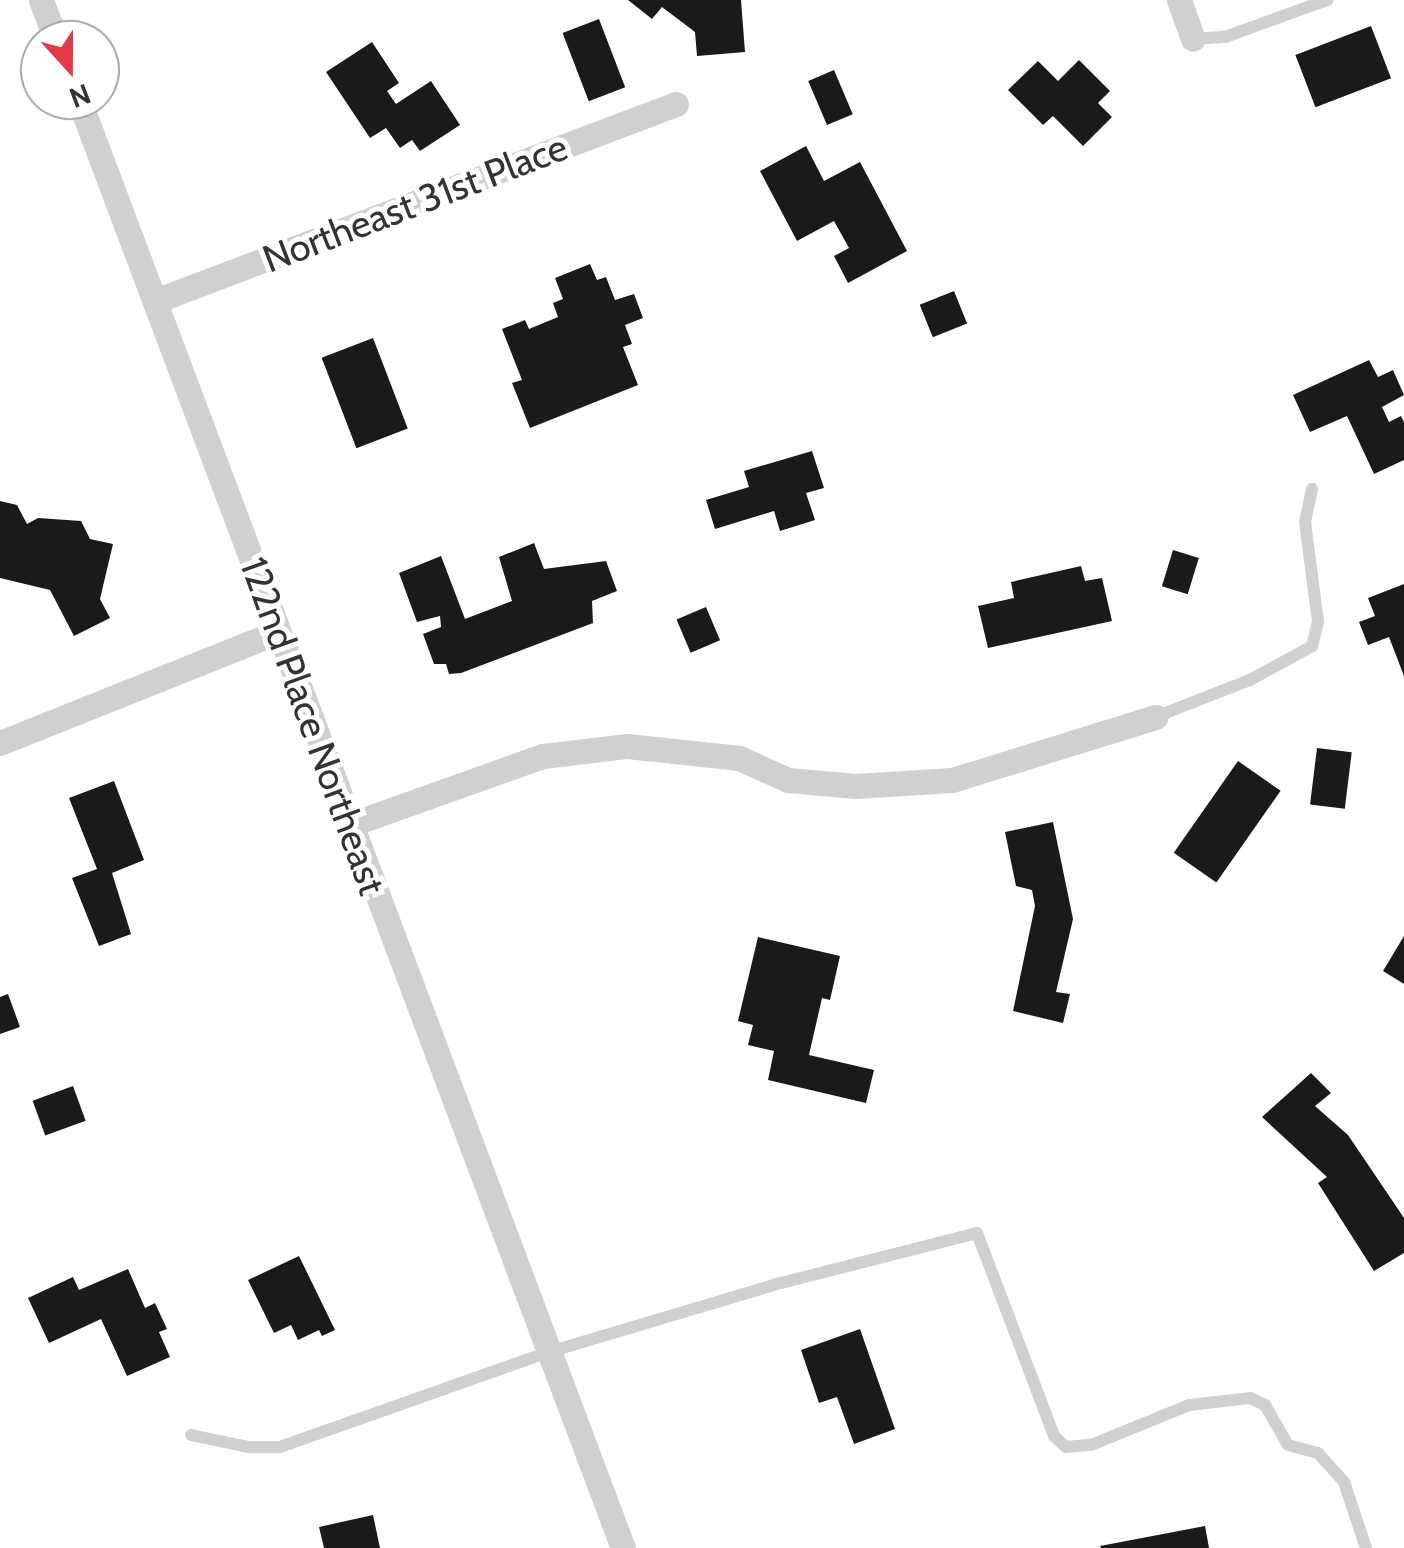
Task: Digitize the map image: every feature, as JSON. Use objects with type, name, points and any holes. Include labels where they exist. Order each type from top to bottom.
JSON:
[{"type":"street","points":[[1178,0],[1193,39]]},
{"type":"street","name":"Northeast 31st Place","points":[[155,301],[676,104]]},
{"type":"street","name":"122nd Place Northeast","points":[[87,120],[623,1548]]},
{"type":"street","points":[[0,743],[278,632]]},
{"type":"street","points":[[349,825],[543,756],[627,746],[739,758],[788,780],[856,786],[952,780],[1154,718]]},
{"type":"lane","points":[[1193,39],[1225,36],[1327,0]]},
{"type":"lane","points":[[1154,718],[1250,680],[1312,646],[1318,622],[1304,522],[1312,489]]},
{"type":"lane","points":[[190,1436],[248,1448],[280,1447],[549,1352],[781,1283],[977,1232],[1054,1436],[1066,1447],[1091,1445],[1189,1405],[1250,1398],[1264,1404],[1288,1445],[1318,1453],[1344,1482],[1366,1548]]},
{"type":"building","points":[[628,0],[741,0],[745,52],[697,56],[695,32],[662,7],[652,19]]},
{"type":"building","points":[[599,19],[625,87],[589,101],[563,33]]},
{"type":"building","points":[[1371,26],[1391,78],[1315,107],[1295,55]]},
{"type":"building","points":[[372,42],[399,83],[387,91],[396,104],[431,81],[460,125],[420,151],[412,140],[400,148],[386,128],[370,138],[326,72]]},
{"type":"building","points":[[1079,60],[1110,91],[1098,103],[1112,117],[1083,146],[1053,116],[1043,125],[1008,90],[1038,61],[1058,81]]},
{"type":"building","points":[[834,70],[853,114],[827,125],[808,81]]},
{"type":"building","points":[[806,146],[824,181],[860,162],[907,251],[848,283],[834,256],[849,248],[834,221],[797,241],[760,171]]},
{"type":"building","points":[[590,264],[597,280],[606,277],[615,300],[634,294],[643,318],[625,325],[632,344],[623,347],[638,385],[530,428],[512,383],[522,380],[502,329],[525,320],[529,329],[558,317],[553,303],[563,299],[555,278]]},
{"type":"building","points":[[954,291],[967,323],[933,337],[920,305]]},
{"type":"building","points":[[373,338],[408,429],[356,448],[322,358]]},
{"type":"building","points":[[1369,360],[1378,377],[1393,370],[1404,395],[1382,407],[1389,422],[1401,416],[1404,422],[1404,460],[1374,474],[1347,416],[1310,432],[1293,395]]},
{"type":"building","points":[[812,451],[824,488],[806,493],[815,520],[780,531],[774,511],[715,529],[706,500],[749,487],[744,471]]},
{"type":"building","points":[[0,501],[17,505],[27,524],[38,518],[81,521],[90,539],[113,544],[100,599],[110,618],[74,636],[50,590],[0,578]]},
{"type":"building","points":[[534,543],[544,569],[606,561],[617,591],[592,601],[593,623],[461,673],[449,674],[446,664],[434,664],[423,634],[441,627],[440,616],[417,622],[399,573],[441,556],[465,619],[512,601],[499,557]]},
{"type":"building","points":[[1173,550],[1199,558],[1188,594],[1162,586]]},
{"type":"building","points":[[1081,566],[1085,581],[1102,578],[1112,621],[988,648],[978,606],[1014,598],[1011,582]]},
{"type":"building","points":[[1404,584],[1404,676],[1389,637],[1368,645],[1359,622],[1375,616],[1368,598]]},
{"type":"building","points":[[706,607],[720,640],[691,653],[677,620]]},
{"type":"building","points":[[1317,748],[1352,752],[1345,809],[1310,805]]},
{"type":"building","points":[[1238,761],[1281,791],[1216,883],[1174,853]]},
{"type":"building","points":[[114,781],[144,860],[112,873],[131,934],[99,946],[72,878],[97,869],[69,798]]},
{"type":"building","points":[[1053,822],[1073,919],[1056,992],[1070,994],[1063,1023],[1013,1011],[1035,906],[1032,890],[1016,886],[1005,832]]},
{"type":"building","points":[[1404,936],[1404,984],[1383,971]]},
{"type":"building","points":[[758,937],[840,956],[830,1000],[822,998],[809,1055],[874,1070],[866,1103],[768,1080],[774,1051],[748,1045],[753,1025],[738,1021]]},
{"type":"building","points":[[8,994],[20,1027],[0,1034],[0,997]]},
{"type":"building","points":[[1311,1073],[1331,1093],[1315,1106],[1348,1135],[1404,1218],[1404,1253],[1374,1271],[1318,1183],[1327,1177],[1262,1117]]},
{"type":"building","points":[[73,1086],[86,1121],[45,1135],[33,1101]]},
{"type":"building","points":[[299,1256],[335,1330],[322,1336],[319,1330],[298,1340],[291,1325],[274,1333],[248,1280]]},
{"type":"building","points":[[128,1269],[145,1308],[155,1303],[167,1329],[159,1332],[170,1357],[127,1376],[101,1319],[49,1343],[28,1298],[73,1277],[79,1290]]},
{"type":"building","points":[[860,1329],[895,1429],[854,1444],[837,1397],[819,1403],[801,1350]]},
{"type":"building","points":[[373,1515],[380,1548],[324,1548],[319,1527]]},
{"type":"building","points":[[1205,1526],[1209,1548],[1100,1546]]}]
